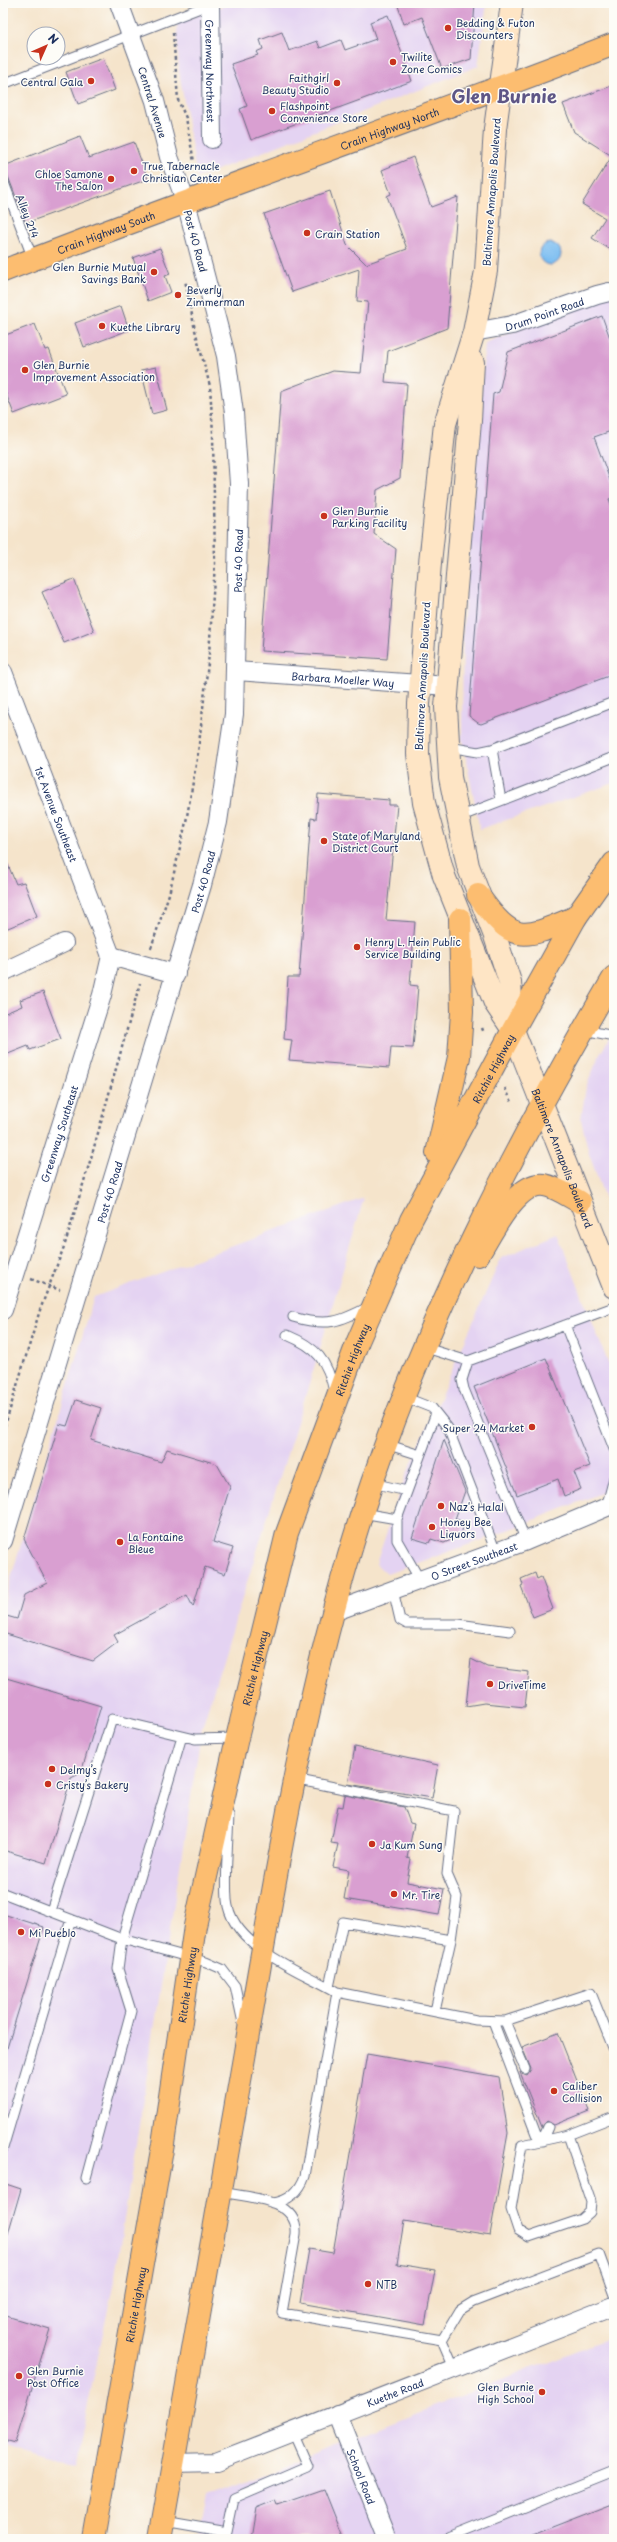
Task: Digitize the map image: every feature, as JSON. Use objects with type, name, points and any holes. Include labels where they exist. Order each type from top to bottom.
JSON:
[{"type":"main road","name":"Baltimore Annapolis Boulevard","points":[[512,3],[508,41],[499,89],[486,271],[474,332],[445,424],[430,563],[420,686],[418,754],[424,803],[444,876],[495,1003],[513,1030],[614,1287]]},
{"type":"main road","name":"Crain Highway North","points":[[186,202],[499,89],[614,44]]},
{"type":"main road","name":"Crain Highway South","points":[[3,271],[186,202]]},
{"type":"main road","name":"Baltimore Annapolis Boulevard","points":[[474,332],[470,421],[446,707],[448,747],[450,777],[457,818],[468,866],[495,936],[510,982],[513,1030]]},
{"type":"main road","name":"Ritchie Highway","points":[[94,2539],[163,2144],[189,1959],[230,1767],[287,1533],[335,1401],[374,1304],[430,1183],[576,917],[614,863]]},
{"type":"main road","points":[[478,895],[504,928],[516,934],[539,933],[576,917]]},
{"type":"main road","points":[[430,1183],[459,1057],[462,1012],[460,919]]},
{"type":"main road","points":[[161,2530],[262,1950],[294,1779],[333,1612],[372,1483],[404,1396],[434,1321],[498,1186],[542,1103],[614,977]]},
{"type":"main road","points":[[434,1321],[518,1194],[530,1186],[544,1185],[580,1202]]},
{"type":"street","name":"Central Avenue","points":[[120,3],[155,101],[171,162],[186,202]]},
{"type":"street","name":"Greenway Northwest","points":[[211,4],[212,139]]},
{"type":"street","name":"Post 40 Road","points":[[3,1541],[176,974],[218,822],[229,758],[236,670],[240,484],[234,413],[226,356],[186,202]]},
{"type":"street","name":"Drum Point Road","points":[[474,332],[512,325],[590,297],[609,292],[614,293]]},
{"type":"street","name":"Barbara Moeller Way","points":[[236,670],[420,686],[448,686]]},
{"type":"street","name":"1st Avenue Southeast","points":[[3,672],[111,956]]},
{"type":"street","points":[[3,972],[64,943]]},
{"type":"street","points":[[111,956],[176,974]]},
{"type":"street","name":"Greenway Southeast","points":[[3,1310],[16,1274],[102,995],[111,956]]},
{"type":"street","name":"O Street Southeast","points":[[333,1612],[526,1541],[610,1506]]},
{"type":"street","name":"Kuethe Road","points":[[173,2463],[216,2462],[614,2306]]},
{"type":"street","name":"School Road","points":[[337,2414],[387,2539]]},
{"type":"lane","points":[[3,84],[211,4]]},
{"type":"lane","name":"Alley 214","points":[[3,180],[33,259]]},
{"type":"lane","points":[[448,747],[478,752],[492,749],[614,702]]},
{"type":"lane","points":[[492,749],[501,800]]},
{"type":"lane","points":[[457,818],[614,756]]},
{"type":"lane","points":[[583,1030],[614,1036]]},
{"type":"lane","points":[[293,1317],[314,1323],[344,1320],[374,1304]]},
{"type":"lane","points":[[423,1347],[468,1361],[614,1307]]},
{"type":"lane","points":[[565,1325],[614,1449]]},
{"type":"lane","points":[[287,1335],[308,1344],[324,1361],[331,1378],[335,1401]]},
{"type":"lane","points":[[468,1361],[462,1380],[464,1389],[526,1541]]},
{"type":"lane","points":[[404,1396],[432,1408],[448,1428],[496,1552]]},
{"type":"lane","points":[[420,1580],[397,1540],[397,1520],[436,1413]]},
{"type":"lane","points":[[386,1444],[420,1455]]},
{"type":"lane","points":[[610,1506],[614,1478]]},
{"type":"lane","points":[[372,1483],[407,1491]]},
{"type":"lane","points":[[362,1513],[397,1520]]},
{"type":"lane","points":[[393,1590],[400,1620],[407,1624],[458,1624],[510,1630]]},
{"type":"lane","points":[[51,1912],[112,1719],[195,1739],[237,1738]]},
{"type":"lane","points":[[86,2178],[131,2011],[118,1969],[122,1939],[182,1736]]},
{"type":"lane","points":[[230,1767],[227,1900],[231,1916],[239,1932],[262,1950],[333,1990],[476,2020],[505,2021],[591,1993],[614,2050]]},
{"type":"lane","points":[[294,1779],[454,1811],[447,1874],[457,1897],[451,1940],[434,2011]]},
{"type":"lane","points":[[3,1894],[122,1939],[222,1969],[235,1986],[243,2024],[245,2050]]},
{"type":"lane","points":[[3,2148],[71,1919]]},
{"type":"lane","points":[[272,2203],[292,2196],[303,2183],[305,2176],[343,1922],[451,1940]]},
{"type":"lane","points":[[493,2021],[536,2134],[542,2141]]},
{"type":"lane","points":[[505,2021],[525,2069]]},
{"type":"lane","points":[[568,2134],[591,2202],[590,2212],[582,2219],[529,2237],[518,2230],[511,2209],[522,2145],[568,2134],[614,2118]]},
{"type":"lane","points":[[542,2141],[548,2127]]},
{"type":"lane","points":[[220,2192],[272,2203],[289,2213],[296,2228],[282,2313],[442,2340]]},
{"type":"lane","points":[[442,2340],[460,2310],[473,2302],[599,2254],[614,2295]]},
{"type":"lane","points":[[442,2340],[454,2368]]},
{"type":"lane","points":[[161,2530],[226,2535],[234,2498],[308,2466],[293,2432]]},
{"type":"lane","points":[[444,2539],[614,2471]]},
{"type":"path","points":[[174,18],[172,39],[178,100],[186,118],[194,162]]},
{"type":"path","points":[[153,943],[169,894],[186,822],[198,753],[209,654],[215,564],[213,433],[210,386],[195,330],[185,279]]},
{"type":"path","points":[[3,1432],[49,1286],[65,1244],[142,977]]},
{"type":"path","points":[[505,1088],[512,1102]]},
{"type":"path","points":[[16,1274],[77,1296]]},
{"type":"shaded area","points":[[231,3],[487,3],[478,66],[197,178],[179,71],[177,23]]},
{"type":"shaded area","points":[[614,292],[614,783],[480,829],[462,739],[463,630],[485,343]]},
{"type":"shaded area","points":[[614,1030],[614,1224],[589,1154],[581,1119],[586,1087],[599,1056]]},
{"type":"shaded area","points":[[364,1198],[318,1355],[202,1727],[115,2276],[75,2466],[3,2444],[3,1605],[94,1297]]},
{"type":"shaded area","points":[[558,1234],[614,1378],[614,1488],[501,1533],[387,1574],[376,1564],[405,1478],[501,1258]]},
{"type":"shaded area","name":"Glen Burnie High School","points":[[614,2336],[614,2539],[199,2539],[206,2496]]},
{"type":"water","points":[[550,243],[554,244],[560,250],[560,258],[554,264],[550,265],[546,264],[540,258],[539,254],[540,250],[546,244]]},
{"type":"building","points":[[397,3],[475,3],[471,59],[442,69],[422,17],[404,24]]},
{"type":"building","points":[[388,15],[412,81],[251,140],[240,109],[247,106],[231,64],[258,55],[256,52],[263,49],[260,40],[282,32],[289,51],[317,41],[320,48],[341,40],[345,50],[376,39],[370,22]]},
{"type":"building","name":"Central Gala","points":[[103,58],[115,90],[78,104],[66,72]]},
{"type":"building","points":[[614,85],[614,252],[592,238],[605,218],[582,204],[612,156],[574,132],[563,104]]},
{"type":"building","points":[[80,136],[89,158],[134,142],[148,179],[26,223],[4,166]]},
{"type":"building","name":"Glen Burnie Parking Facility","points":[[413,157],[431,207],[458,197],[447,328],[388,351],[385,382],[407,384],[400,478],[377,490],[374,534],[396,549],[387,659],[261,651],[281,391],[333,371],[361,373],[368,302],[357,301],[359,269],[292,292],[264,214],[330,191],[347,245],[366,264],[407,249],[387,196],[391,194],[382,170]]},
{"type":"building","points":[[160,248],[170,274],[165,276],[171,292],[148,301],[133,258]]},
{"type":"building","name":"Kuethe Library","points":[[121,306],[129,330],[84,347],[75,323]]},
{"type":"building","points":[[602,316],[614,349],[614,430],[594,437],[614,491],[614,497],[609,499],[614,512],[614,674],[481,724],[469,716],[493,394],[499,392],[508,352]]},
{"type":"building","points":[[35,324],[45,350],[49,349],[66,394],[14,414],[3,386],[3,336]]},
{"type":"building","points":[[156,367],[167,410],[152,414],[141,370]]},
{"type":"building","points":[[74,579],[94,631],[64,643],[42,592]]},
{"type":"building","name":"Henry L. Hein Public Service Building","points":[[318,794],[389,800],[389,805],[397,805],[386,920],[415,922],[410,985],[418,986],[413,1048],[391,1047],[389,1068],[289,1060],[292,1040],[284,1039],[288,977],[299,977],[311,818],[316,819]]},
{"type":"building","points":[[3,853],[16,884],[24,882],[37,916],[3,930]]},
{"type":"building","points":[[43,992],[61,1039],[30,1050],[28,1046],[3,1056],[3,1014],[22,1006],[20,1000]]},
{"type":"building","name":"Super 24 Market","points":[[546,1358],[590,1466],[574,1472],[581,1489],[564,1496],[558,1479],[517,1495],[474,1387]]},
{"type":"building","name":"La Fontaine Bleue","points":[[76,1400],[101,1408],[91,1440],[161,1462],[167,1449],[217,1464],[230,1487],[213,1542],[233,1548],[225,1574],[205,1567],[193,1607],[187,1595],[114,1635],[118,1642],[93,1661],[3,1633],[3,1615],[17,1619],[24,1595],[47,1583],[24,1539],[59,1424],[67,1426]]},
{"type":"building","name":"Naz's Halal","points":[[444,1440],[465,1491],[455,1519],[465,1522],[460,1536],[444,1543],[431,1539],[429,1543],[412,1538]]},
{"type":"building","points":[[535,1573],[537,1579],[541,1577],[553,1609],[533,1617],[521,1586],[523,1585],[521,1579]]},
{"type":"building","name":"DriveTime","points":[[471,1659],[487,1667],[529,1672],[525,1707],[484,1703],[466,1706]]},
{"type":"building","points":[[3,1677],[101,1706],[81,1773],[71,1778],[46,1863],[3,1850]]},
{"type":"building","points":[[355,1747],[438,1765],[432,1798],[348,1784]]},
{"type":"building","points":[[345,1795],[404,1807],[410,1823],[414,1824],[407,1858],[411,1859],[407,1882],[444,1889],[439,1915],[344,1899],[349,1870],[333,1867],[338,1844],[331,1843],[338,1806],[343,1807]]},
{"type":"building","points":[[3,1914],[44,1927],[7,2048],[3,2047]]},
{"type":"building","name":"Caliber Collision","points":[[558,2033],[589,2111],[554,2125],[547,2121],[542,2127],[520,2072],[527,2075],[531,2069],[522,2047]]},
{"type":"building","points":[[367,2054],[499,2077],[508,2133],[490,2235],[404,2221],[397,2264],[435,2270],[425,2325],[300,2303],[309,2249],[333,2253]]},
{"type":"building","points":[[3,2183],[21,2189],[7,2237],[3,2236]]},
{"type":"building","name":"Glen Burnie Post Office","points":[[3,2315],[50,2329],[15,2443],[3,2440]]},
{"type":"building","points":[[324,2489],[344,2539],[251,2539],[256,2508],[276,2500],[278,2505]]},
{"type":"building","points":[[614,2503],[614,2539],[524,2539],[524,2538]]},
{"type":"place","name":"Bedding & Futon Discounters","points":[[448,28]]},
{"type":"place","name":"Twilite Zone Comics","points":[[393,62]]},
{"type":"place","name":"Central Gala","points":[[91,81]]},
{"type":"place","name":"Faithgirl Beauty Studio","points":[[337,83]]},
{"type":"place","name":"Flashpoint Convenience Store","points":[[272,111]]},
{"type":"place","name":"True Tabernacle Christian Center","points":[[134,171]]},
{"type":"place","name":"Chloe Samone The Salon","points":[[111,179]]},
{"type":"place","name":"Crain Station","points":[[307,233]]},
{"type":"place","name":"Glen Burnie Mutual Savings Bank","points":[[154,272]]},
{"type":"place","name":"Beverly Zimmerman","points":[[178,295]]},
{"type":"place","name":"Kuethe Library","points":[[102,326]]},
{"type":"place","name":"Glen Burnie Improvement Association","points":[[25,370]]},
{"type":"place","name":"Glen Burnie Parking Facility","points":[[324,516]]},
{"type":"place","name":"State of Maryland District Court","points":[[324,841]]},
{"type":"place","name":"Henry L. Hein Public Service Building","points":[[357,947]]},
{"type":"place","name":"Super 24 Market","points":[[532,1427]]},
{"type":"place","name":"Naz's Halal","points":[[441,1506]]},
{"type":"place","name":"Honey Bee Liquors","points":[[432,1527]]},
{"type":"place","name":"La Fontaine Bleue","points":[[120,1542]]},
{"type":"place","name":"DriveTime","points":[[490,1684]]},
{"type":"place","name":"Delmy’s","points":[[52,1769]]},
{"type":"place","name":"Cristy’s Bakery","points":[[48,1784]]},
{"type":"place","name":"Ja Kum Sung","points":[[372,1844]]},
{"type":"place","name":"Mr. Tire","points":[[394,1894]]},
{"type":"place","name":"Mi Pueblo","points":[[21,1932]]},
{"type":"place","name":"Caliber Collision","points":[[554,2091]]},
{"type":"place","name":"NTB","points":[[368,2284]]},
{"type":"place","name":"Glen Burnie Post Office","points":[[19,2376]]},
{"type":"place","name":"Glen Burnie High School","points":[[542,2392]]},
{"type":"district","name":"Glen Burnie","points":[[504,95]]}]
